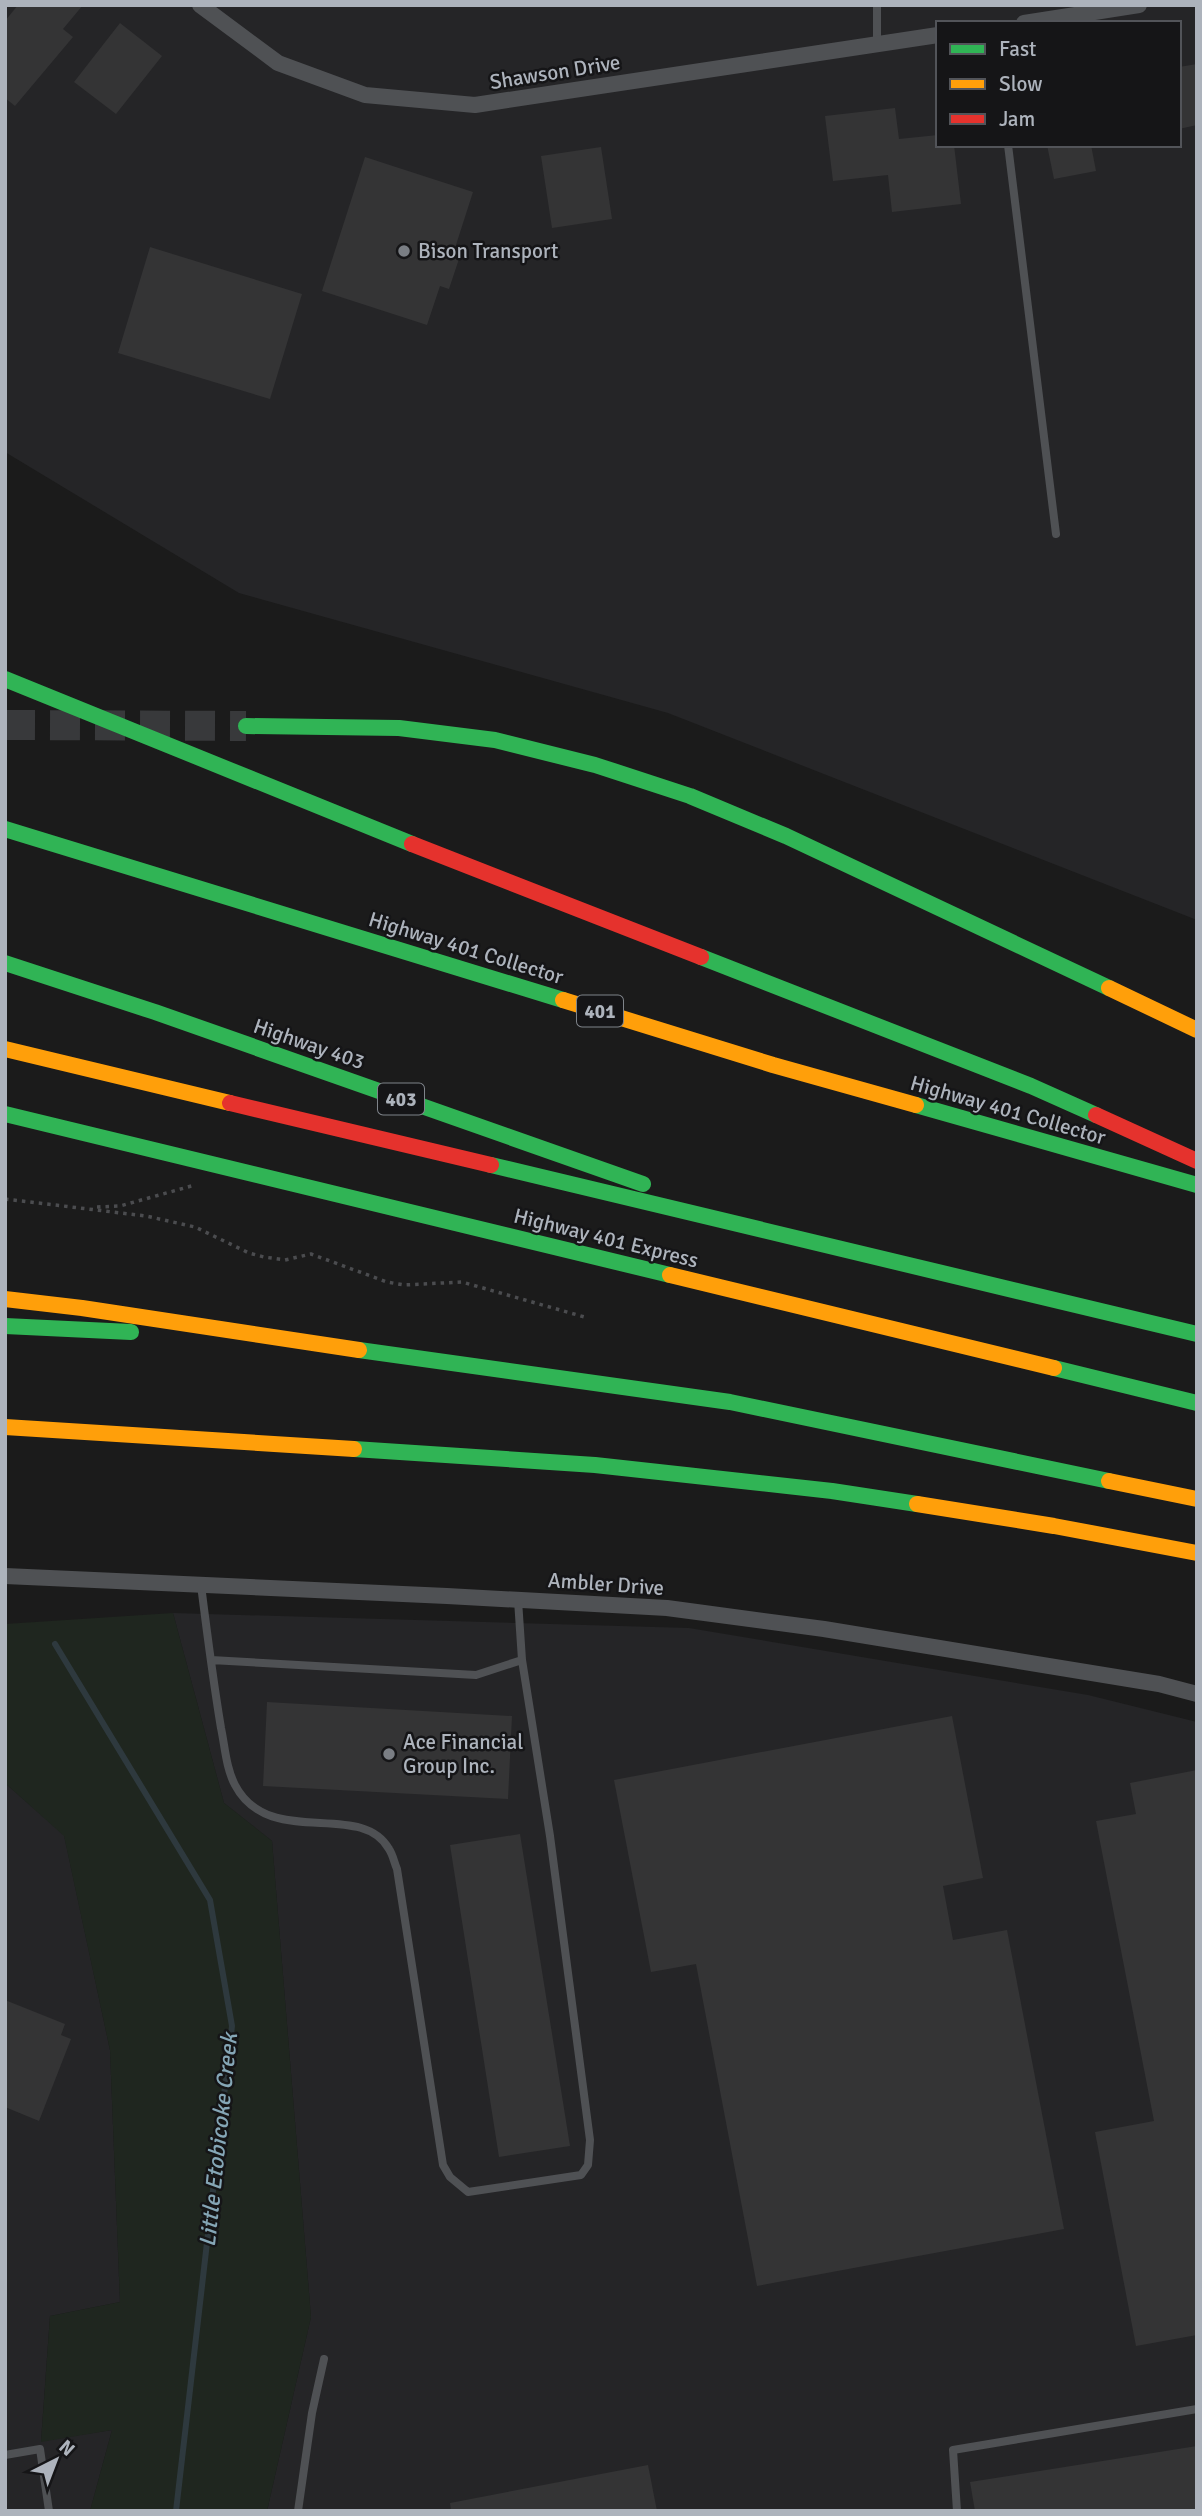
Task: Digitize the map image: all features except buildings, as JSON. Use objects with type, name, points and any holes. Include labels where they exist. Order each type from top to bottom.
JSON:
[{"type":"highway","points":[[5,679],[296,799],[1031,1086],[1197,1161]]},
{"type":"highway","points":[[246,726],[399,728],[495,740],[595,765],[690,796],[786,836],[1197,1030]]},
{"type":"highway","name":"Highway 401 Collector","points":[[5,829],[773,1065],[1197,1185]]},
{"type":"highway","name":"Highway 403","points":[[5,963],[155,1012],[795,1238]]},
{"type":"highway","name":"Highway 401 Express","points":[[5,1049],[1197,1334]]},
{"type":"highway","name":"Highway 401 Express","points":[[5,1114],[1197,1403]]},
{"type":"highway","points":[[5,1298],[730,1402],[1197,1499]]},
{"type":"highway","points":[[5,1326],[284,1340]]},
{"type":"highway","points":[[5,1427],[222,1439],[608,1467],[832,1491],[1054,1526],[1197,1553]]},
{"type":"street","name":"Shawson Drive","points":[[200,5],[278,63],[365,96],[475,105],[936,35]]},
{"type":"street","points":[[1030,21],[1057,12],[1139,5]]},
{"type":"street","name":"Ambler Drive","points":[[5,1577],[667,1608],[1159,1684],[1197,1693]]},
{"type":"lane","points":[[877,5],[877,44]]},
{"type":"lane","points":[[1008,147],[1056,534]]},
{"type":"lane","points":[[201,1585],[228,1768],[243,1797],[259,1811],[274,1818],[303,1824],[332,1822],[362,1829],[376,1834],[389,1848],[397,1869],[443,2165],[450,2177],[468,2192],[581,2175],[588,2165],[589,2126],[550,1836],[522,1660],[518,1600]]},
{"type":"lane","points":[[211,1660],[476,1675],[522,1660]]},
{"type":"lane","points":[[298,2511],[312,2413],[324,2359]]},
{"type":"lane","points":[[957,2511],[953,2450],[1197,2409]]},
{"type":"lane","points":[[5,2455],[40,2449],[49,2511]]},
{"type":"path","points":[[88,1208],[120,1206],[205,1182]]},
{"type":"path","points":[[5,1199],[146,1216],[195,1227],[249,1253],[264,1257],[285,1260],[311,1254],[387,1282],[404,1285],[462,1282],[588,1318]]},
{"type":"shaded area","points":[[5,5],[1197,5],[1197,920],[668,713],[239,593],[5,452]]},
{"type":"shaded area","points":[[173,1613],[689,1628],[1088,1695],[1197,1722],[1197,2511],[267,2511],[311,2317],[272,1841],[224,1803]]},
{"type":"shaded area","points":[[173,1613],[224,1803],[272,1841],[311,2317],[267,2511],[90,2511],[112,2430],[41,2442],[50,2316],[120,2302],[110,2050],[64,1836],[5,1783],[5,1624]]},
{"type":"shaded area","points":[[5,1783],[64,1835],[110,2050],[120,2302],[50,2316],[41,2441],[112,2430],[90,2511],[5,2511]]},
{"type":"waterway","name":"Little Etobicoke Creek","points":[[55,1644],[210,1900],[232,2026],[176,2511]]},
{"type":"tunnel","points":[[5,725],[246,726]]},
{"type":"traffic: fast","points":[[5,679],[412,844]]},
{"type":"traffic: fast","points":[[246,726],[399,728],[495,740],[595,765],[690,796],[786,836],[1109,988]]},
{"type":"traffic: fast","points":[[5,829],[563,1000]]},
{"type":"traffic: fast","points":[[701,957],[1031,1086],[1096,1115]]},
{"type":"traffic: fast","points":[[5,963],[155,1012],[643,1184]]},
{"type":"traffic: fast","points":[[916,1105],[1197,1185]]},
{"type":"traffic: fast","points":[[5,1114],[670,1275]]},
{"type":"traffic: fast","points":[[491,1165],[1197,1334]]},
{"type":"traffic: fast","points":[[5,1326],[131,1332]]},
{"type":"traffic: fast","points":[[359,1350],[730,1402],[1109,1481]]},
{"type":"traffic: fast","points":[[1054,1368],[1197,1403]]},
{"type":"traffic: fast","points":[[354,1449],[595,1465],[832,1491],[917,1504]]},
{"type":"traffic: slow","points":[[1109,988],[1197,1030]]},
{"type":"traffic: slow","points":[[563,1000],[773,1065],[916,1105]]},
{"type":"traffic: slow","points":[[5,1049],[230,1103]]},
{"type":"traffic: slow","points":[[670,1275],[1054,1368]]},
{"type":"traffic: slow","points":[[5,1299],[359,1350]]},
{"type":"traffic: slow","points":[[5,1427],[354,1449]]},
{"type":"traffic: slow","points":[[1109,1481],[1197,1499]]},
{"type":"traffic: slow","points":[[917,1504],[1197,1553]]},
{"type":"traffic: jam","points":[[412,844],[701,957]]},
{"type":"traffic: jam","points":[[230,1103],[491,1165]]},
{"type":"traffic: jam","points":[[1096,1115],[1197,1161]]},
{"type":"place","name":"Bison Transport","points":[[404,251]]},
{"type":"place","name":"Ace Financial Group Inc.","points":[[389,1754]]}]
